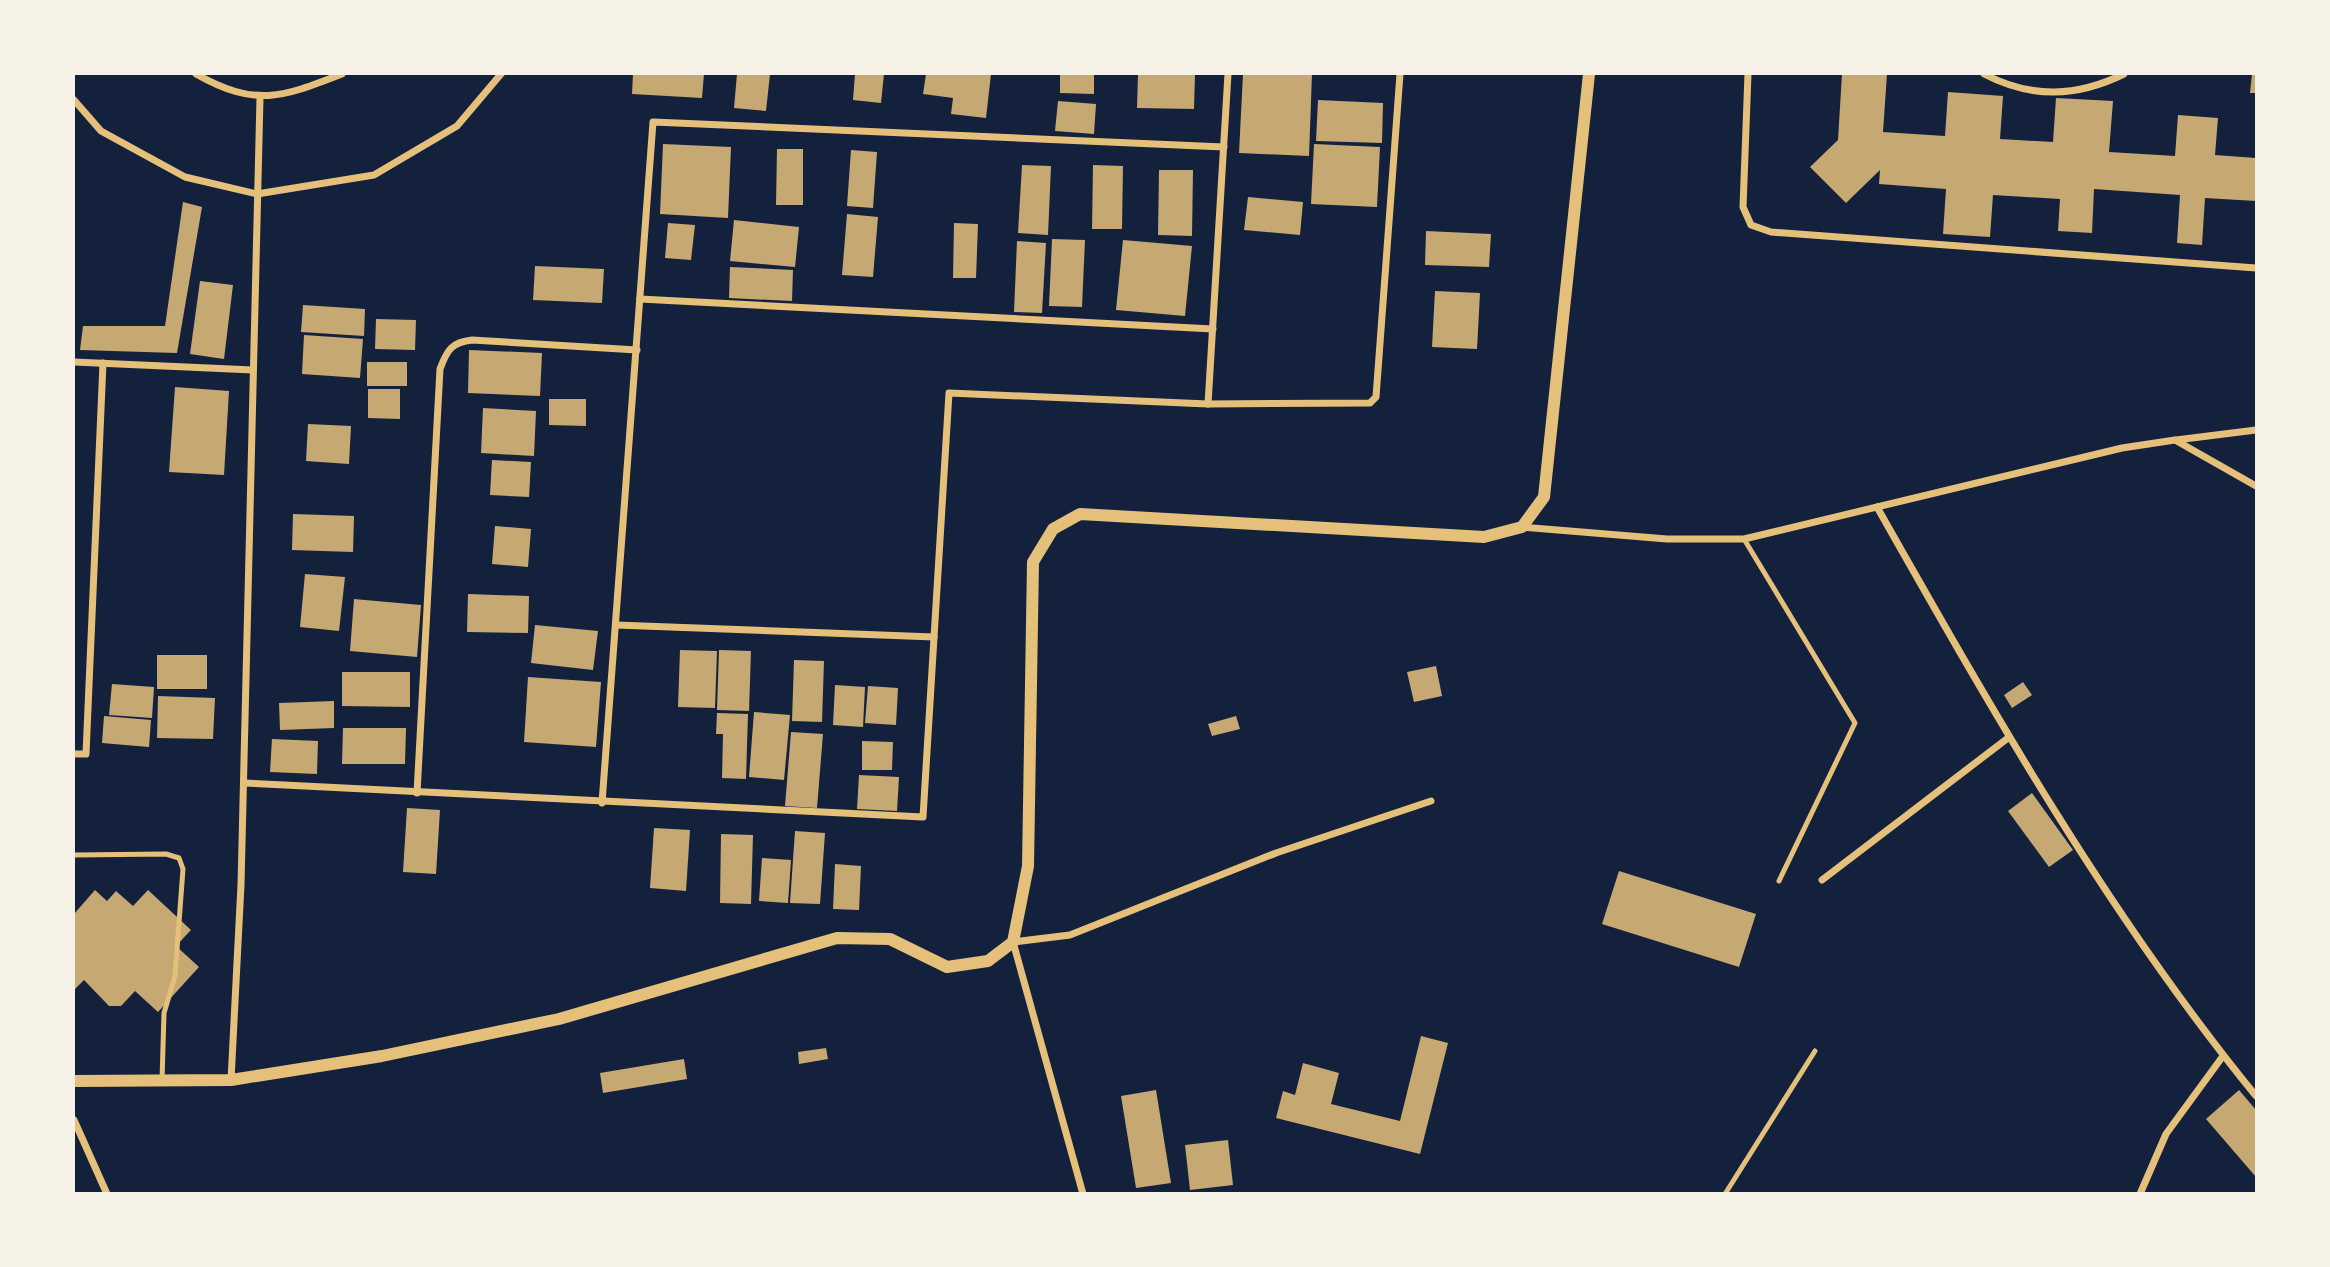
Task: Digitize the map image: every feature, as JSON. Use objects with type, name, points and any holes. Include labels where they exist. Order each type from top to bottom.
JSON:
[{"type":"street","points":[[196,74],[215,84],[260,98],[297,92],[342,74]]},
{"type":"street","points":[[74,100],[101,131],[185,177],[257,194],[374,175],[457,126],[500,74]]},
{"type":"street","points":[[1208,404],[1228,74]]},
{"type":"street","points":[[244,783],[923,817],[949,393],[1208,404],[1364,405],[1374,401],[1400,74]]},
{"type":"street","points":[[1522,527],[1544,497],[1589,74]]},
{"type":"street","points":[[1748,74],[1743,206],[1751,225],[1770,232],[2256,268]]},
{"type":"street","points":[[1984,74],[2000,82],[2054,94],[2101,85],[2124,74]]},
{"type":"street","points":[[230,1080],[244,783],[260,98]]},
{"type":"street","points":[[602,803],[653,122],[1224,147]]},
{"type":"street","points":[[640,299],[1213,329]]},
{"type":"street","points":[[417,793],[440,369],[446,351],[457,342],[472,340],[636,350]]},
{"type":"street","points":[[74,362],[253,370]]},
{"type":"street","points":[[74,754],[86,754],[103,363]]},
{"type":"street","points":[[1083,1194],[1013,942],[1028,866],[1032,562],[1053,529],[1080,514],[1484,537],[1522,527],[1667,538],[1744,539],[2122,448],[2256,430]]},
{"type":"street","points":[[2175,440],[2256,485]]},
{"type":"street","points":[[1877,507],[2008,738],[2179,999],[2256,1096]]},
{"type":"street","points":[[616,625],[934,637]]},
{"type":"street","points":[[1822,880],[2008,738]]},
{"type":"street","points":[[74,1081],[230,1080],[382,1056],[559,1019],[837,938],[890,939],[947,967],[988,961],[1013,942],[1070,935],[1276,853],[1431,801]]},
{"type":"street","points":[[2140,1194],[2165,1135],[2224,1056]]},
{"type":"street","points":[[74,1120],[107,1194]]},
{"type":"lane","points":[[1744,539],[1855,723],[1779,881]]},
{"type":"lane","points":[[74,855],[166,854],[179,858],[183,869],[177,963],[164,1013],[162,1081]]},
{"type":"lane","points":[[1725,1194],[1815,1051]]},
{"type":"building","points":[[633,74],[704,74],[702,98],[632,94]]},
{"type":"building","points":[[737,74],[770,74],[766,111],[734,108]]},
{"type":"building","points":[[855,74],[884,74],[881,103],[853,100]]},
{"type":"building","points":[[926,74],[991,74],[986,118],[951,114],[953,98],[923,94]]},
{"type":"building","points":[[1060,74],[1094,74],[1094,94],[1060,93]]},
{"type":"building","points":[[1138,74],[1195,74],[1194,109],[1137,108]]},
{"type":"building","points":[[1243,74],[1312,74],[1309,156],[1239,153]]},
{"type":"building","points":[[1842,74],[1887,74],[1883,132],[1945,136],[1948,92],[2003,96],[2000,139],[2053,142],[2056,98],[2113,101],[2109,152],[2175,156],[2178,115],[2218,118],[2215,155],[2256,158],[2256,201],[2205,198],[2202,245],[2177,243],[2180,195],[2094,189],[2092,233],[2058,231],[2060,199],[1993,195],[1990,237],[1943,234],[1946,189],[1879,184],[1880,170],[1846,203],[1810,167],[1838,140]]},
{"type":"building","points":[[2252,74],[2256,74],[2256,93],[2250,93]]},
{"type":"building","points":[[1318,100],[1383,103],[1382,143],[1316,141]]},
{"type":"building","points":[[1058,101],[1096,104],[1094,134],[1055,131]]},
{"type":"building","points":[[663,144],[731,147],[728,218],[660,214]]},
{"type":"building","points":[[1314,144],[1380,147],[1377,207],[1311,204]]},
{"type":"building","points":[[777,149],[803,149],[803,205],[776,205]]},
{"type":"building","points":[[851,150],[877,152],[873,208],[847,206]]},
{"type":"building","points":[[1022,165],[1051,166],[1048,235],[1018,233]]},
{"type":"building","points":[[1093,165],[1123,166],[1122,229],[1092,229]]},
{"type":"building","points":[[1159,170],[1193,170],[1192,236],[1158,235]]},
{"type":"building","points":[[1248,197],[1303,202],[1300,235],[1244,230]]},
{"type":"building","points":[[183,202],[202,207],[177,353],[80,350],[83,326],[165,326]]},
{"type":"building","points":[[847,214],[878,217],[873,277],[842,275]]},
{"type":"building","points":[[734,220],[799,227],[795,267],[730,261]]},
{"type":"building","points":[[668,223],[695,225],[691,260],[665,258]]},
{"type":"building","points":[[954,223],[978,224],[976,278],[953,278]]},
{"type":"building","points":[[1426,231],[1491,234],[1489,267],[1425,265]]},
{"type":"building","points":[[1052,239],[1085,240],[1082,307],[1049,306]]},
{"type":"building","points":[[1123,240],[1192,246],[1185,316],[1116,310]]},
{"type":"building","points":[[1017,241],[1046,243],[1042,313],[1014,312]]},
{"type":"building","points":[[535,266],[604,269],[602,303],[533,300]]},
{"type":"building","points":[[730,267],[793,270],[792,301],[729,298]]},
{"type":"building","points":[[200,281],[233,285],[224,359],[190,354]]},
{"type":"building","points":[[1435,291],[1480,293],[1477,349],[1432,347]]},
{"type":"building","points":[[303,305],[365,309],[364,336],[301,332]]},
{"type":"building","points":[[376,319],[416,320],[415,350],[375,349]]},
{"type":"building","points":[[304,335],[363,339],[360,378],[302,374]]},
{"type":"building","points":[[469,350],[542,353],[540,396],[468,393]]},
{"type":"building","points":[[367,362],[407,362],[407,386],[367,386]]},
{"type":"building","points":[[175,387],[229,391],[224,475],[169,472]]},
{"type":"building","points":[[368,389],[400,389],[400,419],[368,418]]},
{"type":"building","points":[[549,399],[586,399],[586,426],[549,425]]},
{"type":"building","points":[[483,408],[536,411],[534,456],[481,453]]},
{"type":"building","points":[[308,424],[351,426],[349,464],[306,461]]},
{"type":"building","points":[[492,460],[531,462],[529,497],[490,495]]},
{"type":"building","points":[[293,514],[354,516],[353,552],[292,550]]},
{"type":"building","points":[[495,526],[531,529],[528,567],[492,564]]},
{"type":"building","points":[[305,574],[345,577],[339,631],[300,627]]},
{"type":"building","points":[[468,594],[529,596],[528,633],[467,632]]},
{"type":"building","points":[[354,599],[421,605],[417,657],[350,651]]},
{"type":"building","points":[[535,625],[598,631],[593,670],[531,663]]},
{"type":"building","points":[[680,650],[717,651],[715,708],[678,707]]},
{"type":"building","points":[[719,650],[751,651],[749,711],[717,710]]},
{"type":"building","points":[[157,655],[207,655],[207,689],[157,689]]},
{"type":"building","points":[[794,660],[824,661],[822,722],[792,721]]},
{"type":"building","points":[[1436,666],[1442,696],[1414,702],[1407,672]]},
{"type":"building","points":[[342,672],[410,672],[410,707],[342,706]]},
{"type":"building","points":[[528,677],[601,682],[596,747],[524,742]]},
{"type":"building","points":[[2023,682],[2032,695],[2012,708],[2004,695]]},
{"type":"building","points":[[112,684],[154,687],[152,718],[109,715]]},
{"type":"building","points":[[835,685],[865,687],[863,727],[833,725]]},
{"type":"building","points":[[868,686],[898,688],[896,725],[865,723]]},
{"type":"building","points":[[158,696],[215,698],[213,739],[157,738]]},
{"type":"building","points":[[334,701],[334,728],[280,730],[279,703]]},
{"type":"building","points":[[754,712],[790,715],[784,780],[749,777]]},
{"type":"building","points":[[717,713],[748,714],[746,779],[722,778],[723,734],[716,734]]},
{"type":"building","points":[[104,716],[151,720],[149,747],[102,743]]},
{"type":"building","points":[[1236,716],[1240,729],[1212,736],[1208,724]]},
{"type":"building","points":[[343,728],[406,728],[405,764],[342,764]]},
{"type":"building","points":[[791,732],[823,734],[817,808],[785,806]]},
{"type":"building","points":[[272,739],[318,741],[317,774],[270,772]]},
{"type":"building","points":[[862,741],[893,742],[892,770],[862,770]]},
{"type":"building","points":[[859,775],[899,777],[897,811],[857,809]]},
{"type":"building","points":[[2032,793],[2073,850],[2049,867],[2008,811]]},
{"type":"building","points":[[407,808],[440,810],[436,874],[403,872]]},
{"type":"building","points":[[654,828],[690,830],[686,891],[650,888]]},
{"type":"building","points":[[795,831],[825,833],[820,904],[790,903]]},
{"type":"building","points":[[721,834],[753,835],[751,904],[720,903]]},
{"type":"building","points":[[762,858],[791,860],[788,903],[759,901]]},
{"type":"building","points":[[835,864],[861,866],[859,910],[833,909]]},
{"type":"building","points":[[1619,871],[1756,914],[1739,967],[1602,924]]},
{"type":"building","points":[[95,890],[107,901],[116,891],[133,906],[148,890],[191,930],[176,946],[199,967],[158,1012],[135,991],[121,1006],[109,1006],[84,980],[74,990],[74,914]]},
{"type":"building","points":[[1421,1036],[1448,1043],[1420,1154],[1276,1118],[1283,1091],[1295,1095],[1303,1063],[1339,1073],[1331,1104],[1400,1121]]},
{"type":"building","points":[[826,1048],[828,1059],[799,1064],[798,1052]]},
{"type":"building","points":[[684,1059],[687,1079],[603,1093],[600,1073]]},
{"type":"building","points":[[1156,1090],[1171,1183],[1136,1188],[1121,1096]]},
{"type":"building","points":[[2239,1090],[2256,1110],[2256,1177],[2206,1119]]},
{"type":"building","points":[[1228,1140],[1233,1185],[1190,1190],[1185,1145]]}]
